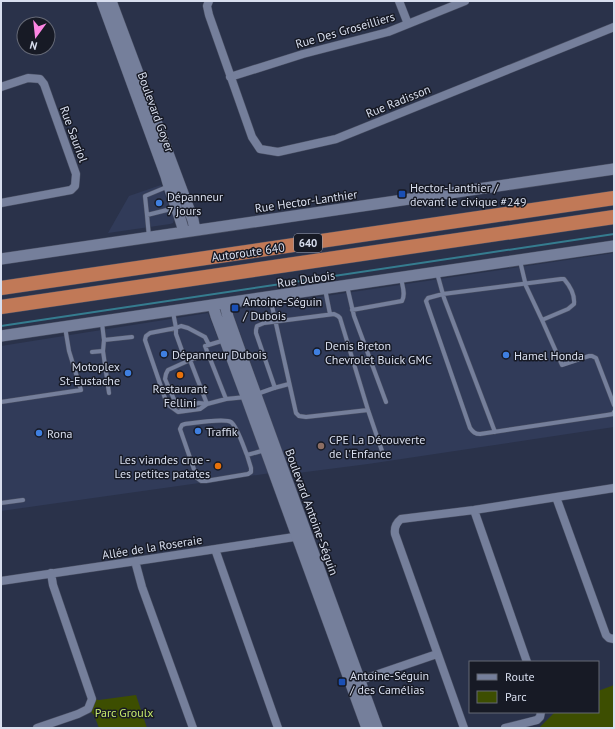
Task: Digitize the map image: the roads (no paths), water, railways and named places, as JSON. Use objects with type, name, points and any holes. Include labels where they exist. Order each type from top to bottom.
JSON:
[{"type":"highway","name":"Autoroute 640","points":[[1,288],[614,198]]},
{"type":"highway","name":"Autoroute 640","points":[[1,307],[614,217]]},
{"type":"street","name":"Boulevard Goyer","points":[[102,1],[166,176],[184,232]]},
{"type":"street","name":"Boulevard Goyer","points":[[111,1],[195,230]]},
{"type":"street","points":[[209,1],[207,6],[208,15],[230,77]]},
{"type":"street","points":[[399,1],[408,24]]},
{"type":"street","name":"Rue Des Groseilliers","points":[[230,77],[303,54],[388,32],[465,1]]},
{"type":"street","name":"Rue Radisson","points":[[230,77],[252,137],[260,150],[278,152],[336,138],[614,27]]},
{"type":"street","name":"Rue Sauriol","points":[[1,88],[28,78],[40,79],[44,84],[76,174],[75,186],[71,190],[1,203]]},
{"type":"street","name":"Rue Hector-Lanthier","points":[[1,260],[614,169]]},
{"type":"street","name":"Rue Dubois","points":[[1,336],[614,246]]},
{"type":"street","name":"Boulevard Antoine-Séguin","points":[[225,304],[251,395],[355,682],[367,728]]},
{"type":"street","name":"Boulevard Antoine-Séguin","points":[[213,306],[225,340],[251,395]]},
{"type":"street","points":[[464,728],[395,534],[394,530],[396,524],[401,519],[474,510],[614,488]]},
{"type":"street","points":[[556,497],[606,635],[609,638],[614,639]]},
{"type":"street","points":[[474,510],[527,661]]},
{"type":"street","name":"Allée de la Roseraie","points":[[1,581],[302,535]]},
{"type":"street","points":[[215,549],[278,728]]},
{"type":"street","points":[[135,561],[142,587],[193,728]]},
{"type":"street","points":[[37,728],[88,709],[92,700],[50,574]]},
{"type":"street","points":[[355,682],[437,654]]},
{"type":"street","name":"Boulevard Antoine-Séguin","points":[[355,682],[377,728]]},
{"type":"street","points":[[505,728],[537,720],[540,717],[541,713]]},
{"type":"lane","points":[[149,238],[145,196],[169,186]]},
{"type":"lane","points":[[147,215],[176,207]]},
{"type":"lane","points":[[520,260],[529,294],[562,365],[589,356],[596,358],[614,405]]},
{"type":"lane","points":[[436,272],[495,432]]},
{"type":"lane","points":[[352,310],[402,301],[404,294],[401,278]]},
{"type":"lane","points":[[542,320],[572,307],[574,301],[571,289],[564,279],[443,294],[428,298],[426,301],[472,431],[476,434],[495,432],[607,415],[614,412]]},
{"type":"lane","points":[[347,286],[352,310],[386,402]]},
{"type":"lane","points":[[325,289],[330,314]]},
{"type":"lane","points":[[270,297],[296,413],[299,416],[306,417],[368,410]]},
{"type":"lane","points":[[173,311],[176,334],[185,359],[190,360],[207,404]]},
{"type":"lane","points":[[275,388],[256,327],[260,324],[276,321],[330,314],[338,316],[340,318],[382,451]]},
{"type":"lane","points":[[102,322],[104,340],[103,351],[109,393]]},
{"type":"lane","points":[[209,345],[205,337],[181,326],[150,333],[146,336],[145,340],[167,404],[178,412],[200,409],[207,404],[251,395],[289,384]]},
{"type":"lane","points":[[1,402],[81,390],[69,351],[65,327]]},
{"type":"lane","points":[[104,340],[132,337]]},
{"type":"lane","points":[[225,340],[205,346],[226,399]]},
{"type":"lane","points":[[92,352],[103,351]]},
{"type":"lane","points":[[207,404],[198,403],[181,408],[177,406],[165,379],[168,370],[208,354]]},
{"type":"lane","points":[[228,420],[236,427],[247,456],[251,468],[251,472],[248,474],[201,481],[197,478],[180,428],[185,424],[228,420]]},
{"type":"lane","points":[[247,456],[270,448]]},
{"type":"lane","points":[[1,503],[23,500]]},
{"type":"waterway","points":[[1,326],[614,234]]},
{"type":"place","name":"Hector-Lanthier / devant le civique #249","points":[[402,194]]},
{"type":"place","name":"Dépanneur 7 jours","points":[[159,203]]},
{"type":"place","name":"Antoine-Séguin / Dubois","points":[[235,308]]},
{"type":"place","name":"Denis Breton Chevrolet Buick GMC","points":[[317,352]]},
{"type":"place","name":"Dépanneur Dubois","points":[[164,354]]},
{"type":"place","name":"Hamel Honda","points":[[506,355]]},
{"type":"place","name":"Motoplex St-Eustache","points":[[128,373]]},
{"type":"place","name":"Restaurant Fellini","points":[[180,375]]},
{"type":"place","name":"Traffik","points":[[198,431]]},
{"type":"place","name":"Rona","points":[[39,433]]},
{"type":"place","name":"CPE La Découverte de l'Enfance","points":[[321,446]]},
{"type":"place","name":"Les viandes crue - Les petites patates","points":[[218,466]]},
{"type":"place","name":"Antoine-Séguin / des Camélias","points":[[342,682]]},
{"type":"park label","name":"Parc Groulx","points":[[124,712]]}]
